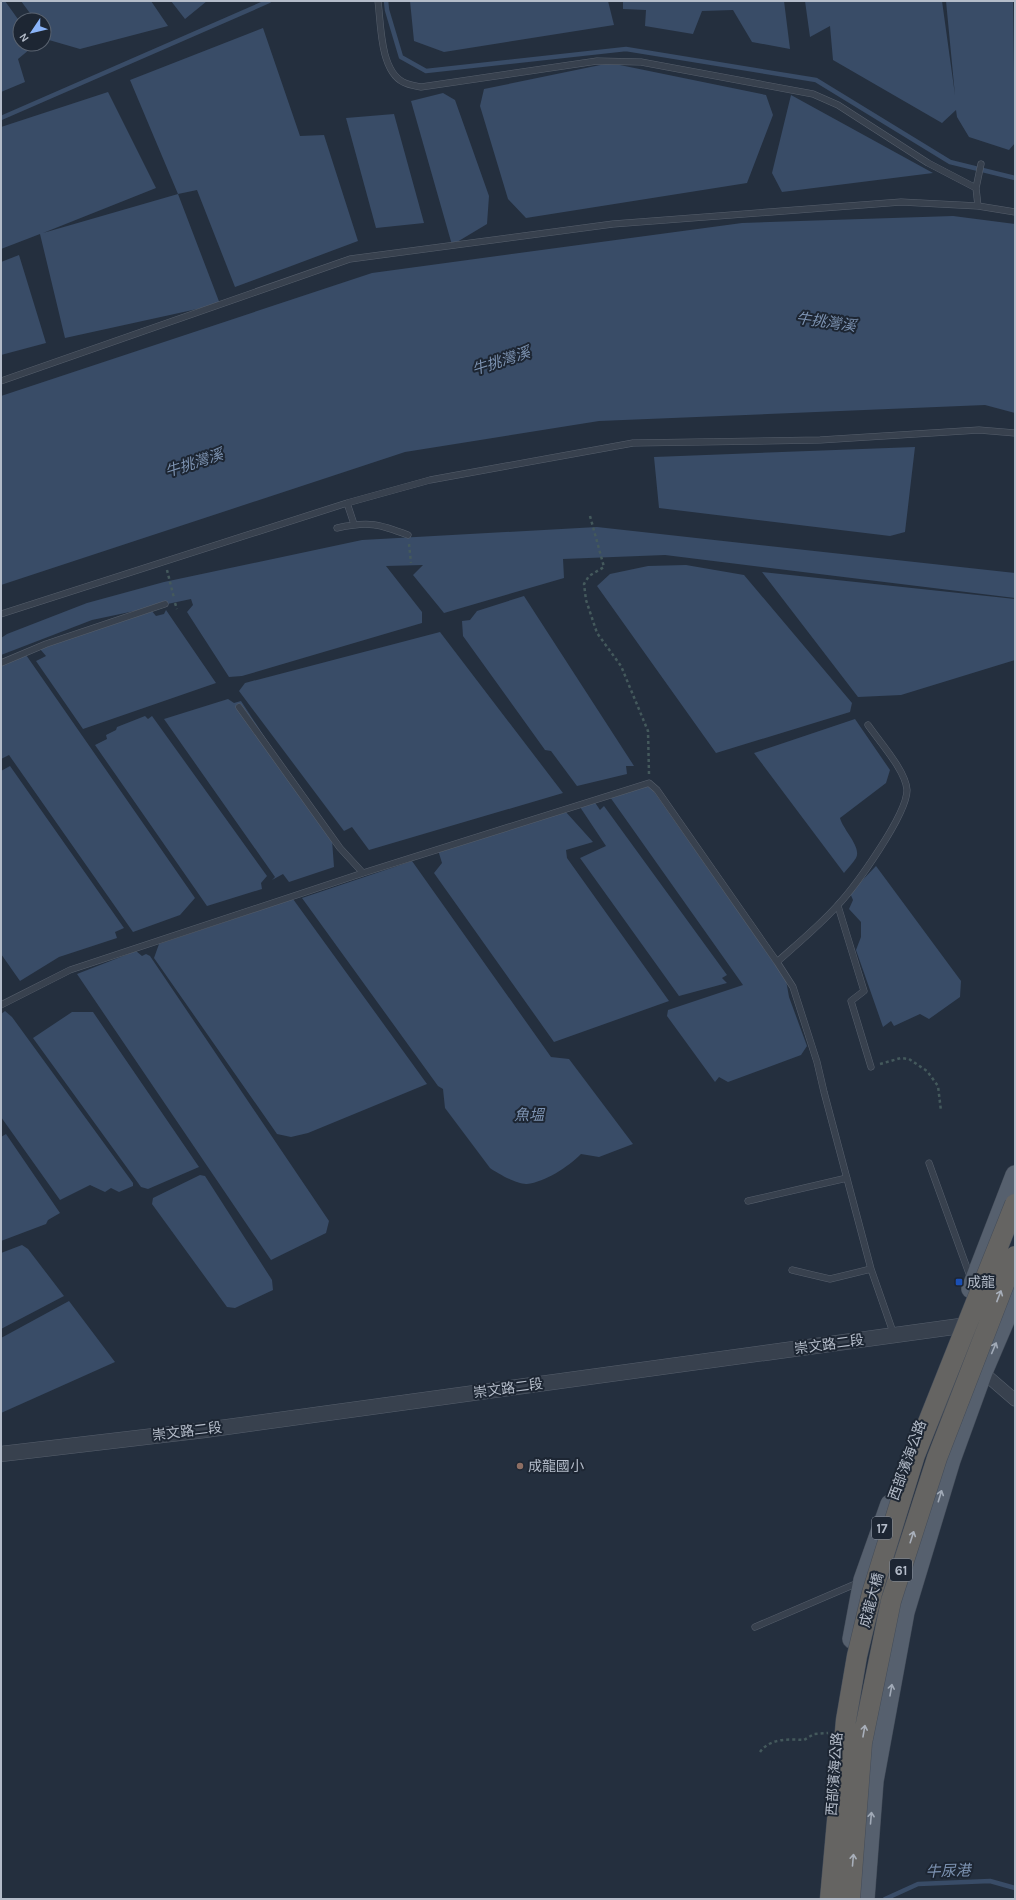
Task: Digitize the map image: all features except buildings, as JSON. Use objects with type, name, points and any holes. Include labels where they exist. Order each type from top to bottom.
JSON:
[{"type":"highway","name":"成龍大橋","points":[[830,1899],[846,1720],[857,1656],[872,1593],[915,1455],[1015,1204]]},
{"type":"highway","name":"成龍大橋","points":[[860,1898],[862,1743],[891,1602],[937,1458],[1015,1256]]},
{"type":"main road","name":"西部濱海公路","points":[[824,1899],[839,1706],[863,1580],[908,1454],[947,1357],[972,1284],[1015,1175]]},
{"type":"main road","points":[[860,1898],[874,1782],[905,1612],[951,1460],[983,1372],[1010,1318],[1015,1297]]},
{"type":"street","name":"崇文路二段","points":[[1,1454],[205,1430],[1010,1318]]},
{"type":"street","points":[[947,1357],[971,1363],[1015,1400]]},
{"type":"lane","points":[[378,1],[384,54],[392,71],[403,82],[421,87],[598,61],[641,62],[688,70],[813,94],[838,106],[928,163],[976,188]]},
{"type":"lane","points":[[978,206],[976,188],[981,164]]},
{"type":"lane","points":[[1,381],[350,259],[613,224],[901,202],[978,206],[1015,212]]},
{"type":"lane","points":[[1,614],[164,560],[347,503],[430,480],[633,444],[820,440],[979,430],[1015,433]]},
{"type":"lane","points":[[347,503],[354,524]]},
{"type":"lane","points":[[337,528],[354,524],[380,524],[408,536]]},
{"type":"lane","points":[[1,663],[46,644],[165,604]]},
{"type":"lane","points":[[239,707],[340,848],[363,873]]},
{"type":"lane","points":[[777,962],[838,906],[874,857],[900,814],[907,790],[902,774],[868,725]]},
{"type":"lane","points":[[1,1005],[70,970],[363,873],[649,783],[657,790],[793,987],[817,1062],[871,1269],[894,1335]]},
{"type":"lane","points":[[838,906],[864,991],[851,1001],[871,1067]]},
{"type":"lane","points":[[929,1163],[972,1284]]},
{"type":"lane","points":[[748,1201],[847,1178]]},
{"type":"lane","points":[[792,1270],[830,1279],[871,1269]]},
{"type":"lane","points":[[755,1627],[863,1580],[910,1594]]},
{"type":"path","points":[[590,516],[604,567],[589,576],[584,584],[586,600],[597,633],[621,666],[648,730],[649,783]]},
{"type":"path","points":[[408,536],[411,563]]},
{"type":"path","points":[[164,560],[177,609]]},
{"type":"path","points":[[871,1067],[901,1058],[909,1059],[927,1071],[938,1086],[941,1111]]},
{"type":"path","points":[[760,1752],[764,1747],[786,1738],[804,1740],[814,1734],[837,1733]]},
{"type":"water","points":[[1,1],[5,1],[13,12],[12,52],[26,52],[18,59],[25,82],[1,92]]},
{"type":"water","points":[[21,1],[151,1],[168,26],[80,49],[52,41],[52,12],[29,12]]},
{"type":"water","points":[[171,1],[207,1],[185,19]]},
{"type":"water","points":[[410,1],[608,1],[614,25],[444,52],[414,41]]},
{"type":"water","points":[[623,1],[784,1],[790,49],[752,42],[733,10],[702,11],[693,34],[645,26],[646,10],[623,9]]},
{"type":"water","points":[[805,1],[942,1],[955,95],[946,1],[1013,1],[1015,143],[1009,150],[969,137],[957,117],[956,110],[942,123],[833,60],[830,26],[810,37]]},
{"type":"water","points":[[263,28],[300,136],[324,135],[358,241],[235,287],[197,190],[178,194],[130,80]]},
{"type":"water","points":[[610,63],[766,95],[773,115],[747,183],[526,218],[508,199],[480,106],[484,89]]},
{"type":"water","points":[[108,92],[156,188],[43,233],[178,194],[220,304],[65,338],[40,234],[1,249],[1,127]]},
{"type":"water","points":[[443,93],[455,100],[489,196],[487,224],[452,245],[411,101]]},
{"type":"water","points":[[791,95],[933,173],[782,192],[772,173]]},
{"type":"water","points":[[394,114],[424,223],[376,228],[346,118]]},
{"type":"water","name":"牛挑灣溪","points":[[953,216],[1015,224],[1015,413],[985,405],[599,421],[405,452],[1,585],[1,396],[372,273],[742,223]]},
{"type":"water","points":[[19,255],[46,343],[1,355],[1,262]]},
{"type":"water","points":[[915,447],[905,532],[890,536],[659,508],[654,457]]},
{"type":"water","points":[[597,527],[1015,573],[1015,598],[665,555],[563,559],[564,578],[444,613],[413,575],[423,565],[386,566],[422,612],[422,623],[242,676],[229,677],[187,612],[193,605],[191,599],[92,620],[1,655],[1,638],[7,634],[87,603],[164,582],[362,540]]},
{"type":"water","points":[[686,565],[744,575],[852,703],[850,712],[716,753],[597,586],[610,574],[648,566]]},
{"type":"water","points":[[762,572],[1015,599],[1015,660],[901,695],[858,697]]},
{"type":"water","points":[[524,596],[634,766],[626,766],[627,774],[577,786],[551,751],[545,750],[463,636],[462,621],[470,620],[477,611]]},
{"type":"water","points":[[151,610],[156,616],[164,614],[166,610],[216,683],[83,729],[36,661],[46,656],[40,649]]},
{"type":"water","points":[[440,632],[563,793],[369,850],[352,827],[344,831],[239,691],[245,683]]},
{"type":"water","points":[[24,652],[195,898],[180,915],[133,932],[9,755],[1,759],[1,663]]},
{"type":"water","points":[[228,699],[234,703],[241,701],[332,840],[334,867],[289,882],[283,874],[272,880],[275,877],[164,719]]},
{"type":"water","points":[[145,716],[148,719],[152,716],[267,876],[261,883],[262,889],[207,906],[95,745],[107,739],[106,735],[116,730],[117,727]]},
{"type":"water","points":[[855,719],[890,770],[886,783],[840,818],[854,844],[857,854],[855,860],[844,873],[754,753]]},
{"type":"water","points":[[10,766],[124,928],[115,932],[117,938],[59,957],[20,981],[1,954],[1,771]]},
{"type":"water","points":[[648,783],[786,980],[789,997],[807,1046],[801,1055],[728,1082],[719,1077],[715,1082],[667,1016],[668,1010],[743,985],[610,797]]},
{"type":"water","points":[[594,801],[600,810],[604,806],[727,975],[722,978],[727,983],[679,996],[580,858],[606,846],[580,807]]},
{"type":"water","points":[[565,811],[593,842],[566,850],[567,858],[669,1001],[554,1042],[434,873],[442,863],[438,850]]},
{"type":"water","name":"魚塭","points":[[412,861],[551,1057],[569,1059],[633,1144],[599,1157],[581,1154],[570,1164],[556,1173],[534,1183],[523,1184],[513,1181],[490,1168],[445,1108],[443,1089],[438,1086],[302,898]]},
{"type":"water","points":[[876,866],[961,981],[960,997],[929,1019],[920,1014],[894,1026],[891,1021],[883,1027],[856,950],[861,937],[861,922],[849,909],[853,900],[850,893]]},
{"type":"water","points":[[293,899],[427,1084],[308,1133],[291,1137],[277,1134],[154,958],[159,944]]},
{"type":"water","points":[[136,951],[142,956],[146,954],[150,956],[329,1221],[326,1233],[271,1260],[77,974]]},
{"type":"water","points":[[5,1011],[12,1017],[133,1183],[133,1186],[119,1192],[111,1188],[105,1192],[90,1185],[60,1200],[1,1117],[1,1014]]},
{"type":"water","points":[[72,1012],[93,1012],[199,1167],[148,1189],[141,1187],[33,1038]]},
{"type":"water","points":[[6,1134],[60,1213],[48,1220],[46,1224],[1,1241],[1,1137]]},
{"type":"water","points":[[200,1175],[205,1176],[272,1280],[273,1290],[235,1308],[227,1307],[152,1204],[153,1198]]},
{"type":"water","points":[[22,1245],[28,1249],[64,1296],[1,1329],[1,1253]]},
{"type":"water","points":[[69,1301],[115,1362],[1,1413],[1,1338]]},
{"type":"waterway","points":[[1,118],[269,1]]},
{"type":"waterway","points":[[386,1],[387,10],[401,57],[426,71],[626,49],[816,80],[950,162],[1015,178]]},
{"type":"waterway","name":"牛尿港","points":[[885,1899],[918,1884],[990,1881],[1015,1888]]},
{"type":"place","name":"成龍","points":[[959,1282]]},
{"type":"place","name":"成龍國小","points":[[520,1466]]}]
